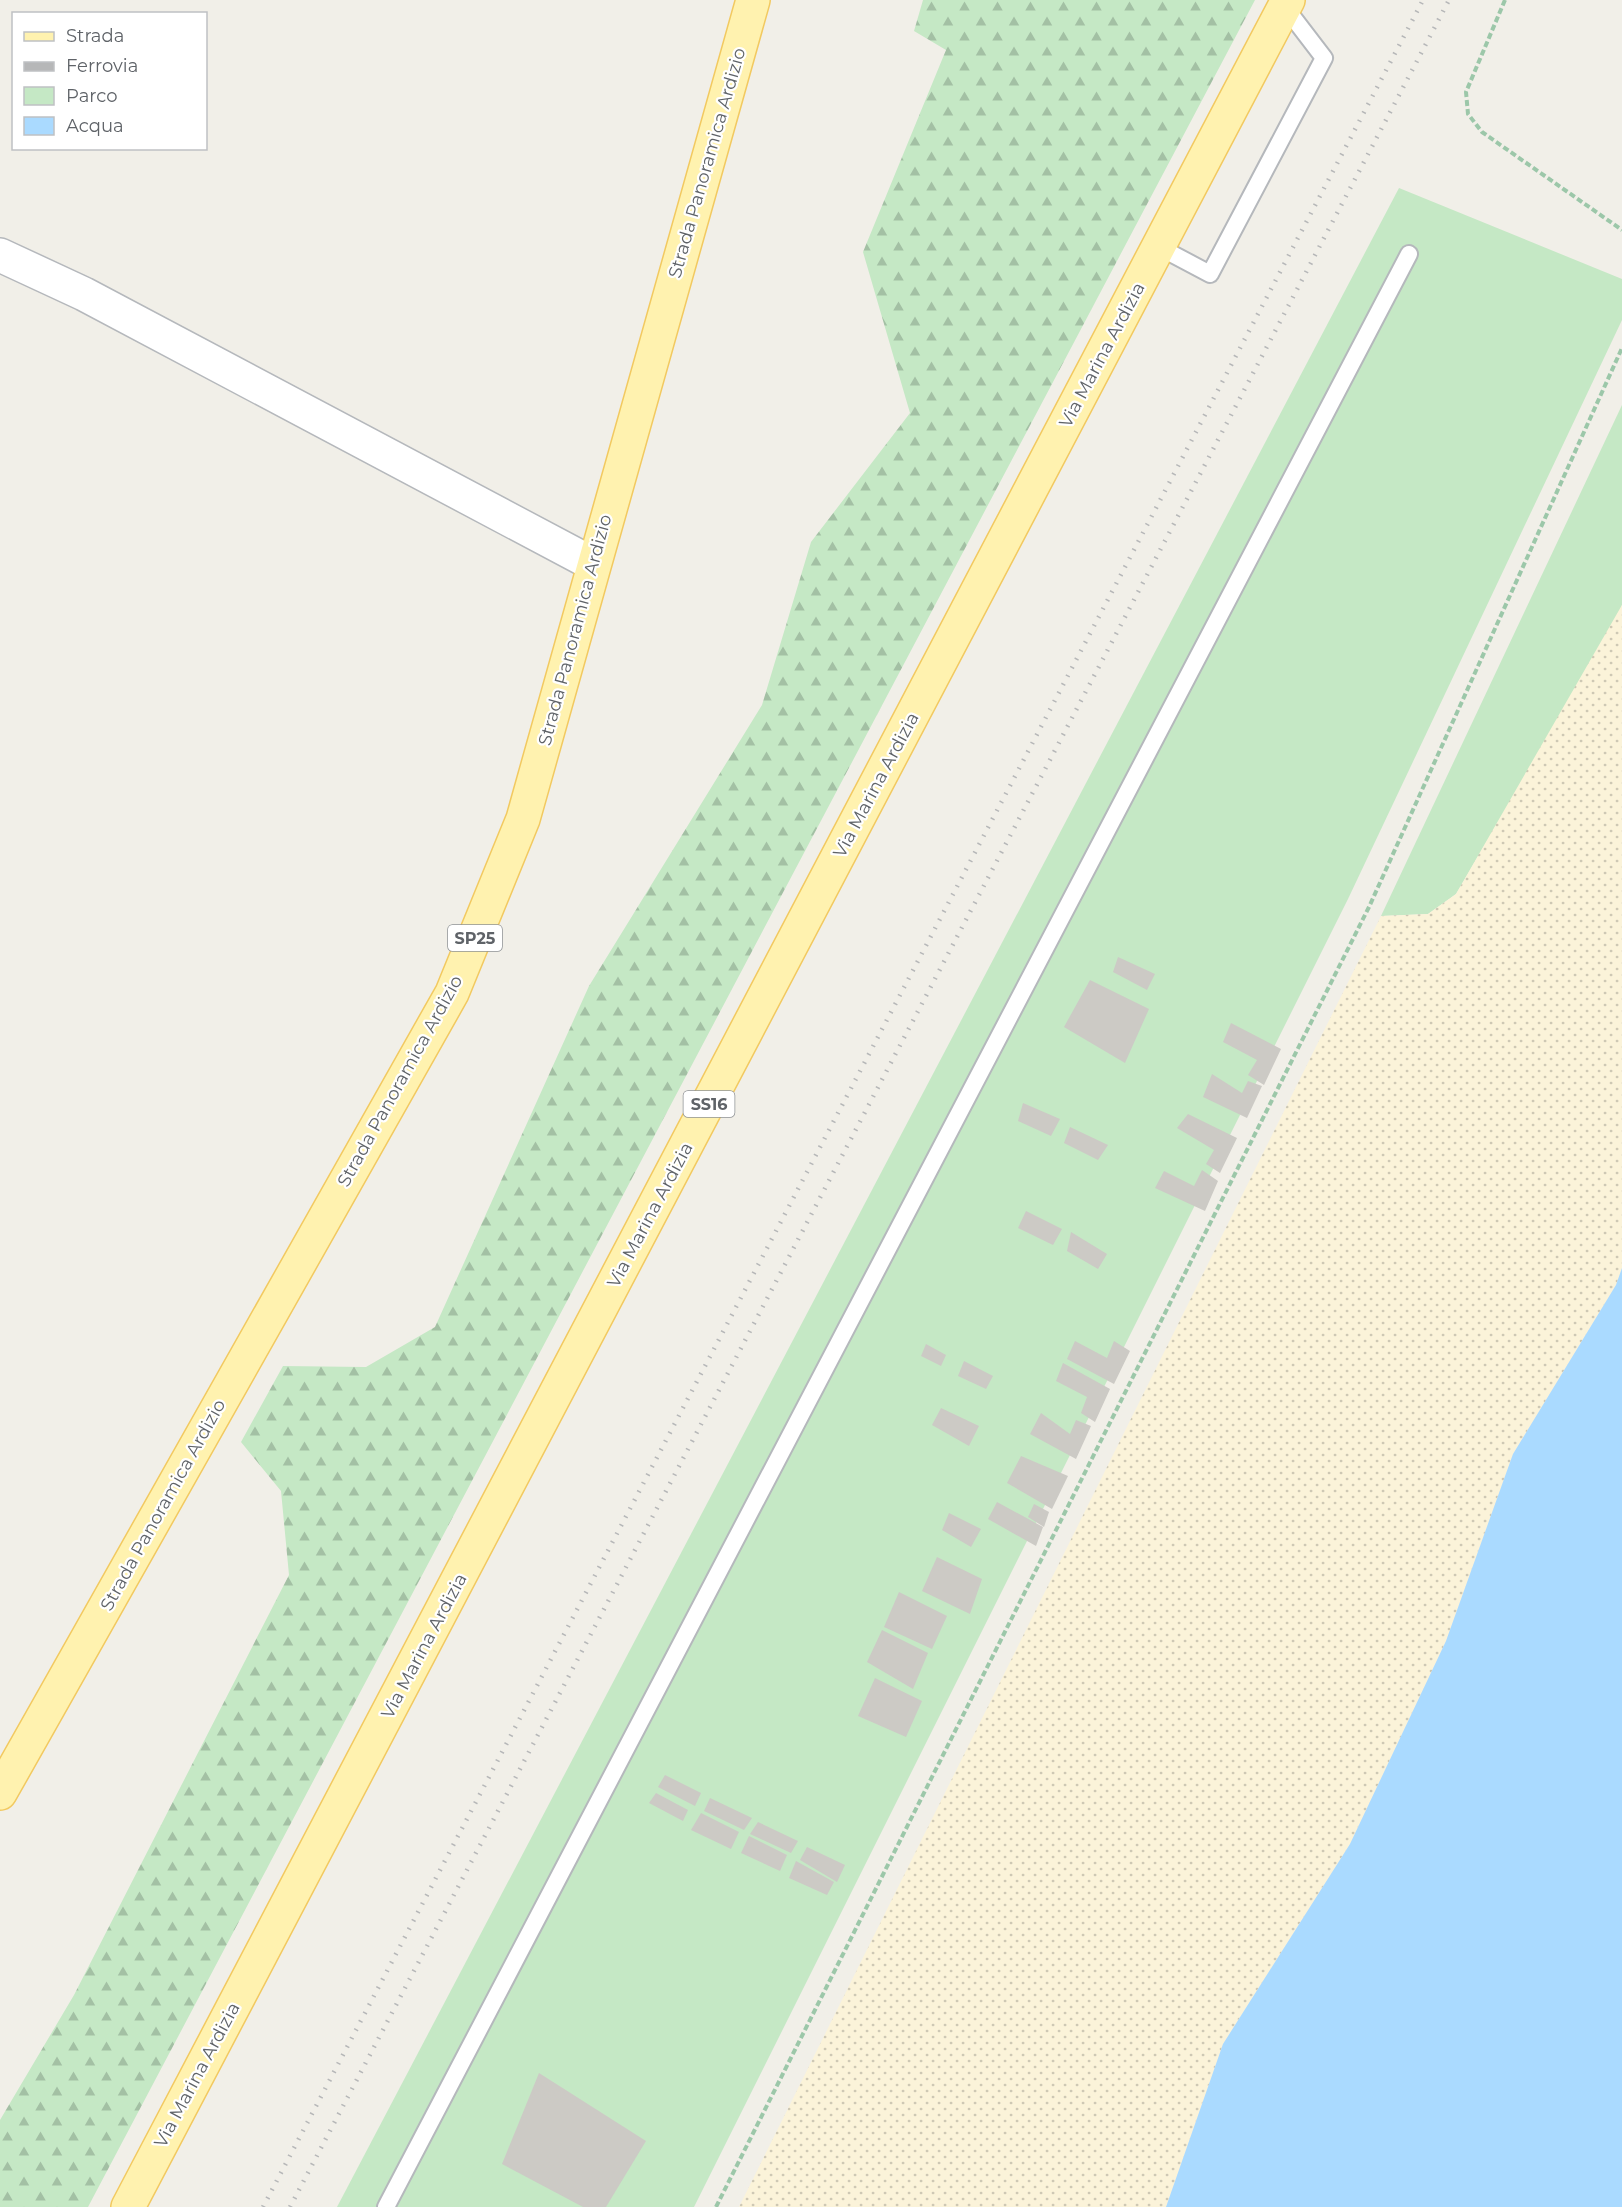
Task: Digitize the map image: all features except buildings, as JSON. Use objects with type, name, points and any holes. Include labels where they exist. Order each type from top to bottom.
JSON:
[{"type":"main road","name":"Strada Panoramica Ardizio","points":[[0,1793],[452,993],[523,819],[753,0]]},
{"type":"main road","name":"Via Marina Ardizia","points":[[128,2207],[1286,3]]},
{"type":"street","points":[[0,255],[84,294],[593,564]]},
{"type":"lane","points":[[1159,247],[1210,274],[1292,120],[1324,58],[1286,3]]},
{"type":"lane","points":[[386,2207],[1409,254]]},
{"type":"path","points":[[1505,0],[1466,92],[1468,114],[1482,132],[1622,230]]},
{"type":"path","points":[[716,2207],[1369,907],[1622,348]]},
{"type":"green space","points":[[923,0],[1255,0],[88,2207],[0,2207],[0,2120],[74,1995],[289,1575],[281,1491],[241,1442],[283,1366],[366,1367],[435,1327],[589,986],[762,705],[811,542],[910,413],[863,252],[946,50],[914,31]]},
{"type":"green space","points":[[1399,188],[1622,279],[1622,320],[1348,899],[694,2207],[337,2207]]},
{"type":"green space","points":[[1622,405],[1622,605],[1614,624],[1456,894],[1428,914],[1381,916]]},
{"type":"sand","points":[[1622,605],[1622,1268],[1616,1285],[1513,1454],[1446,1641],[1350,1844],[1223,2044],[1166,2207],[739,2207],[1381,916],[1428,914],[1456,894]]},
{"type":"water","points":[[1622,1268],[1622,2207],[1166,2207],[1223,2044],[1350,1844],[1446,1641],[1513,1454],[1616,1285]]},
{"type":"railway","points":[[263,2207],[1423,0]]},
{"type":"railway","points":[[290,2207],[1449,0]]}]
